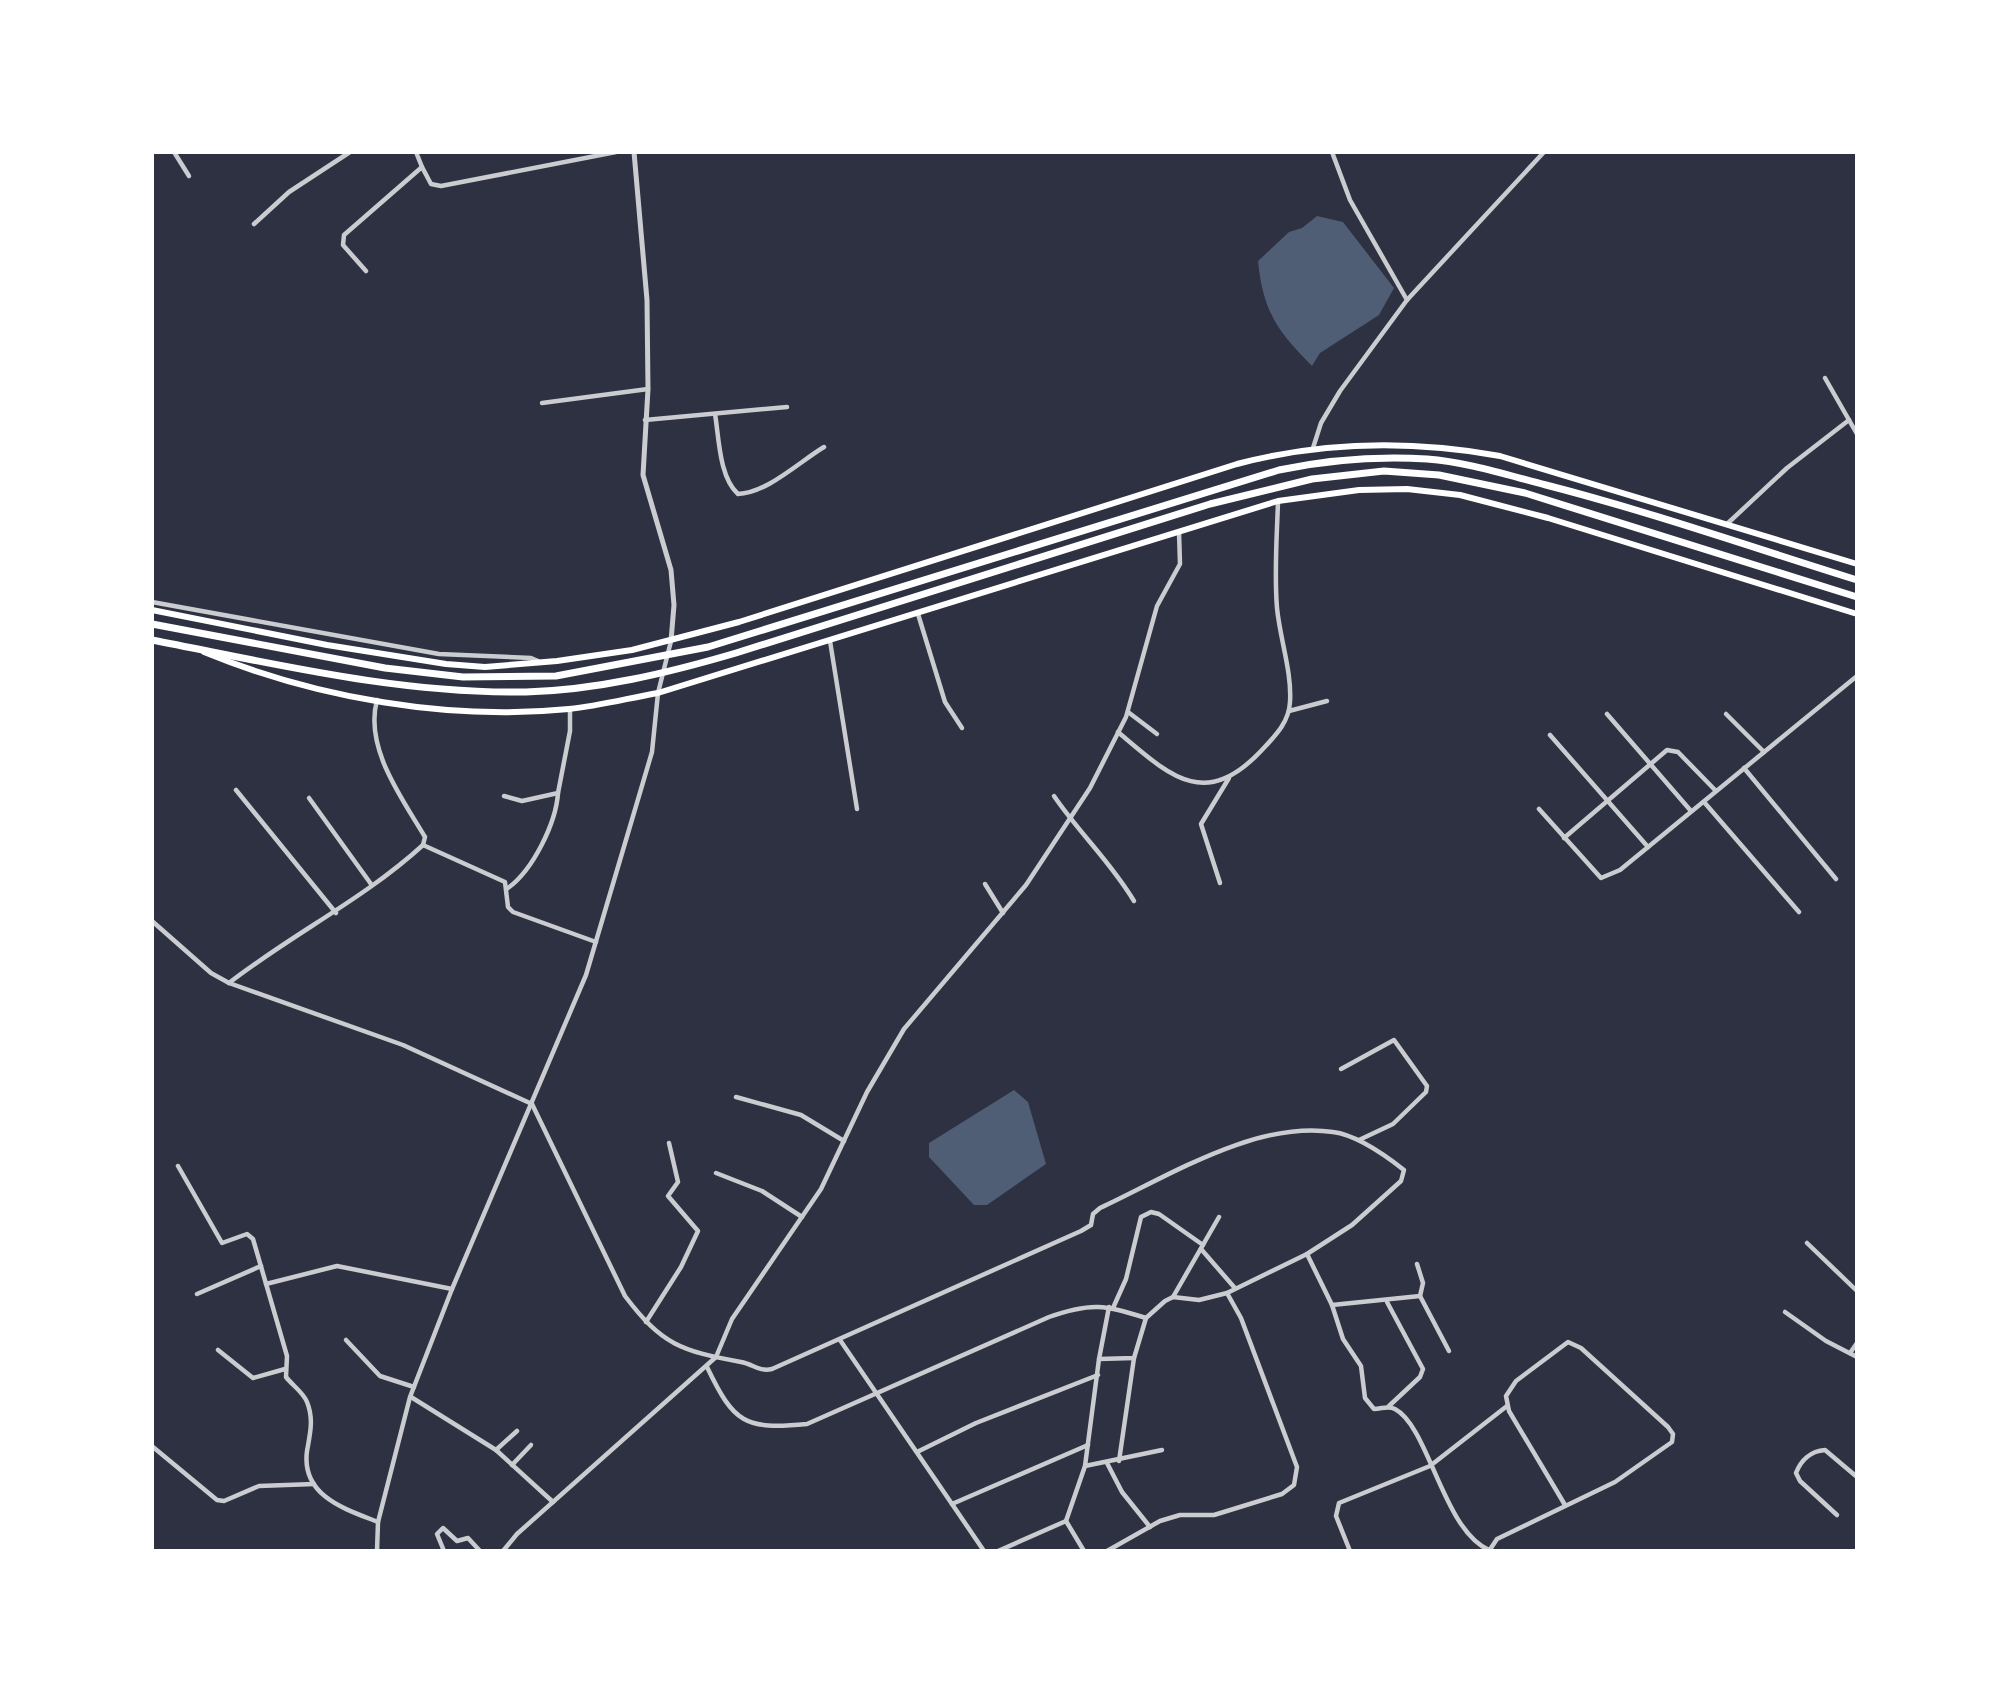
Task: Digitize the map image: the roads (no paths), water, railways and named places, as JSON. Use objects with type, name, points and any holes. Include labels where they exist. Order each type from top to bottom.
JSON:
[{"type":"highway","points":[[152,624],[343,662],[463,677],[556,676],[670,656],[1279,470],[1367,458],[1428,459],[1472,466],[1590,496],[1857,580]]},
{"type":"highway","points":[[152,640],[381,684],[527,692],[588,687],[683,668],[1278,485],[1348,474],[1414,472],[1525,493],[1857,597]]},
{"type":"main road","points":[[152,610],[327,645],[446,664],[485,667],[542,663],[632,650],[671,641],[1237,464],[1313,448],[1397,443],[1443,446],[1500,456],[1857,564]]},
{"type":"main road","points":[[193,648],[285,682],[377,699],[472,710],[569,709],[658,693],[1278,501],[1359,490],[1407,489],[1460,495],[1548,517],[1857,614]]},
{"type":"street","points":[[174,152],[189,176]]},
{"type":"street","points":[[254,224],[289,192],[327,164],[350,152]]},
{"type":"street","points":[[416,152],[430,184],[441,186],[616,152]]},
{"type":"street","points":[[377,1551],[379,1522],[410,1396],[452,1289],[586,975],[652,752],[658,693],[671,641],[674,605],[671,570],[643,475],[648,389],[647,300],[634,152]]},
{"type":"street","points":[[1332,152],[1350,201],[1407,300]]},
{"type":"street","points":[[1313,448],[1321,423],[1340,391],[1407,300],[1544,152]]},
{"type":"street","points":[[366,271],[343,245],[344,235],[422,167]]},
{"type":"street","points":[[1825,378],[1857,434]]},
{"type":"street","points":[[542,403],[648,389]]},
{"type":"street","points":[[645,420],[787,407]]},
{"type":"street","points":[[715,414],[721,456],[731,485],[738,494],[767,486],[824,447]]},
{"type":"street","points":[[1727,524],[1787,468],[1849,420]]},
{"type":"street","points":[[1118,732],[1170,775],[1191,783],[1209,784],[1229,778],[1244,768],[1275,736],[1289,711],[1291,701],[1277,608],[1278,501]]},
{"type":"street","points":[[503,1551],[553,1502],[716,1357],[732,1319],[821,1189],[867,1092],[904,1029],[1026,885],[1090,788],[1128,712],[1157,606],[1180,564],[1179,532]]},
{"type":"street","points":[[152,602],[439,654],[531,658],[542,663]]},
{"type":"street","points":[[918,614],[945,702],[962,728]]},
{"type":"street","points":[[830,641],[857,809]]},
{"type":"street","points":[[1539,809],[1601,878],[1620,870],[1857,676]]},
{"type":"street","points":[[229,983],[271,951],[336,913],[424,845],[425,837],[378,748],[373,715],[377,699]]},
{"type":"street","points":[[1289,711],[1327,701]]},
{"type":"street","points":[[508,887],[520,878],[557,809],[570,731],[569,709]]},
{"type":"street","points":[[1128,712],[1157,734]]},
{"type":"street","points":[[1606,714],[1691,811]]},
{"type":"street","points":[[1726,714],[1764,752]]},
{"type":"street","points":[[1550,735],[1648,847]]},
{"type":"street","points":[[1564,838],[1667,750],[1673,750],[1716,791]]},
{"type":"street","points":[[1744,768],[1836,879]]},
{"type":"street","points":[[1220,883],[1201,824],[1229,778]]},
{"type":"street","points":[[236,790],[336,913]]},
{"type":"street","points":[[504,796],[522,801],[558,793]]},
{"type":"street","points":[[1054,796],[1070,819],[1101,851],[1134,901]]},
{"type":"street","points":[[309,798],[371,884]]},
{"type":"street","points":[[1703,802],[1799,912]]},
{"type":"street","points":[[424,845],[499,878],[508,887],[508,907],[513,912],[596,942]]},
{"type":"street","points":[[985,884],[1003,913]]},
{"type":"street","points":[[152,921],[211,973],[229,983],[403,1045],[531,1104],[625,1296],[645,1322],[671,1344],[766,1370],[840,1340],[1080,1231],[1100,1208],[1222,1151],[1263,1137],[1302,1130],[1335,1132],[1358,1141],[1402,1168],[1402,1178],[1352,1225],[1307,1254],[1234,1287],[1227,1293],[1199,1300],[1173,1297]]},
{"type":"street","points":[[1341,1069],[1394,1040],[1427,1086],[1426,1092],[1393,1124],[1358,1141]]},
{"type":"street","points":[[736,1097],[802,1115],[845,1142]]},
{"type":"street","points":[[645,1322],[681,1267],[698,1231],[668,1196],[678,1182],[669,1143]]},
{"type":"street","points":[[178,1166],[216,1238],[226,1244],[249,1235],[261,1266],[287,1356],[286,1377],[308,1404],[312,1425],[307,1455],[319,1494],[379,1522]]},
{"type":"street","points":[[716,1173],[762,1191],[802,1217]]},
{"type":"street","points":[[998,1551],[1066,1521],[1085,1466],[1099,1359],[1111,1308],[1132,1258],[1138,1221],[1146,1213],[1158,1214],[1202,1247],[1234,1287]]},
{"type":"street","points":[[1119,1461],[1134,1358],[1146,1318],[1173,1297],[1219,1217]]},
{"type":"street","points":[[1807,1243],[1857,1291]]},
{"type":"street","points":[[1307,1254],[1332,1305],[1343,1339],[1360,1366],[1366,1401],[1374,1409],[1389,1407],[1401,1413],[1469,1535],[1489,1550],[1497,1539],[1566,1505],[1640,1466],[1668,1446],[1673,1434],[1573,1343],[1563,1344],[1516,1381],[1506,1396],[1507,1406],[1566,1505]]},
{"type":"street","points":[[1417,1264],[1423,1283],[1420,1296],[1449,1351]]},
{"type":"street","points":[[197,1294],[261,1266]]},
{"type":"street","points":[[265,1283],[337,1266],[452,1289]]},
{"type":"street","points":[[1107,1551],[1150,1527],[1180,1515],[1214,1515],[1282,1494],[1294,1485],[1297,1467],[1241,1318],[1227,1293]]},
{"type":"street","points":[[1332,1305],[1387,1302],[1420,1296]]},
{"type":"street","points":[[1387,1302],[1423,1369],[1419,1377],[1389,1407]]},
{"type":"street","points":[[707,1367],[726,1406],[741,1418],[777,1427],[807,1424],[878,1395],[1049,1317],[1083,1305],[1111,1308],[1146,1318]]},
{"type":"street","points":[[1785,1312],[1857,1357]]},
{"type":"street","points":[[346,1340],[380,1376],[414,1387]]},
{"type":"street","points":[[840,1340],[981,1550]]},
{"type":"street","points":[[1850,1353],[1857,1343]]},
{"type":"street","points":[[218,1350],[253,1378],[285,1369]]},
{"type":"street","points":[[1099,1359],[1134,1358]]},
{"type":"street","points":[[917,1452],[975,1423],[1098,1375]]},
{"type":"street","points":[[410,1396],[496,1450],[553,1502]]},
{"type":"street","points":[[1350,1551],[1336,1516],[1339,1503],[1430,1466],[1507,1406]]},
{"type":"street","points":[[496,1450],[517,1431]]},
{"type":"street","points":[[512,1465],[531,1445]]},
{"type":"street","points":[[952,1504],[1088,1445]]},
{"type":"street","points":[[153,1447],[217,1500],[223,1501],[268,1484],[314,1484]]},
{"type":"street","points":[[1085,1466],[1162,1450]]},
{"type":"street","points":[[1837,1515],[1800,1481],[1797,1470],[1807,1457],[1825,1450],[1857,1477]]},
{"type":"street","points":[[1107,1463],[1122,1492],[1150,1527]]},
{"type":"street","points":[[1066,1521],[1084,1551]]},
{"type":"street","points":[[444,1551],[437,1534],[443,1528],[457,1541],[468,1538],[480,1551]]},
{"type":"water","points":[[1317,216],[1343,222],[1394,288],[1379,315],[1320,353],[1312,366],[1281,331],[1274,319],[1264,294],[1258,261],[1289,232],[1302,228]]},
{"type":"water","points":[[1014,1090],[1028,1102],[1046,1164],[987,1205],[974,1205],[929,1157],[929,1143]]}]
